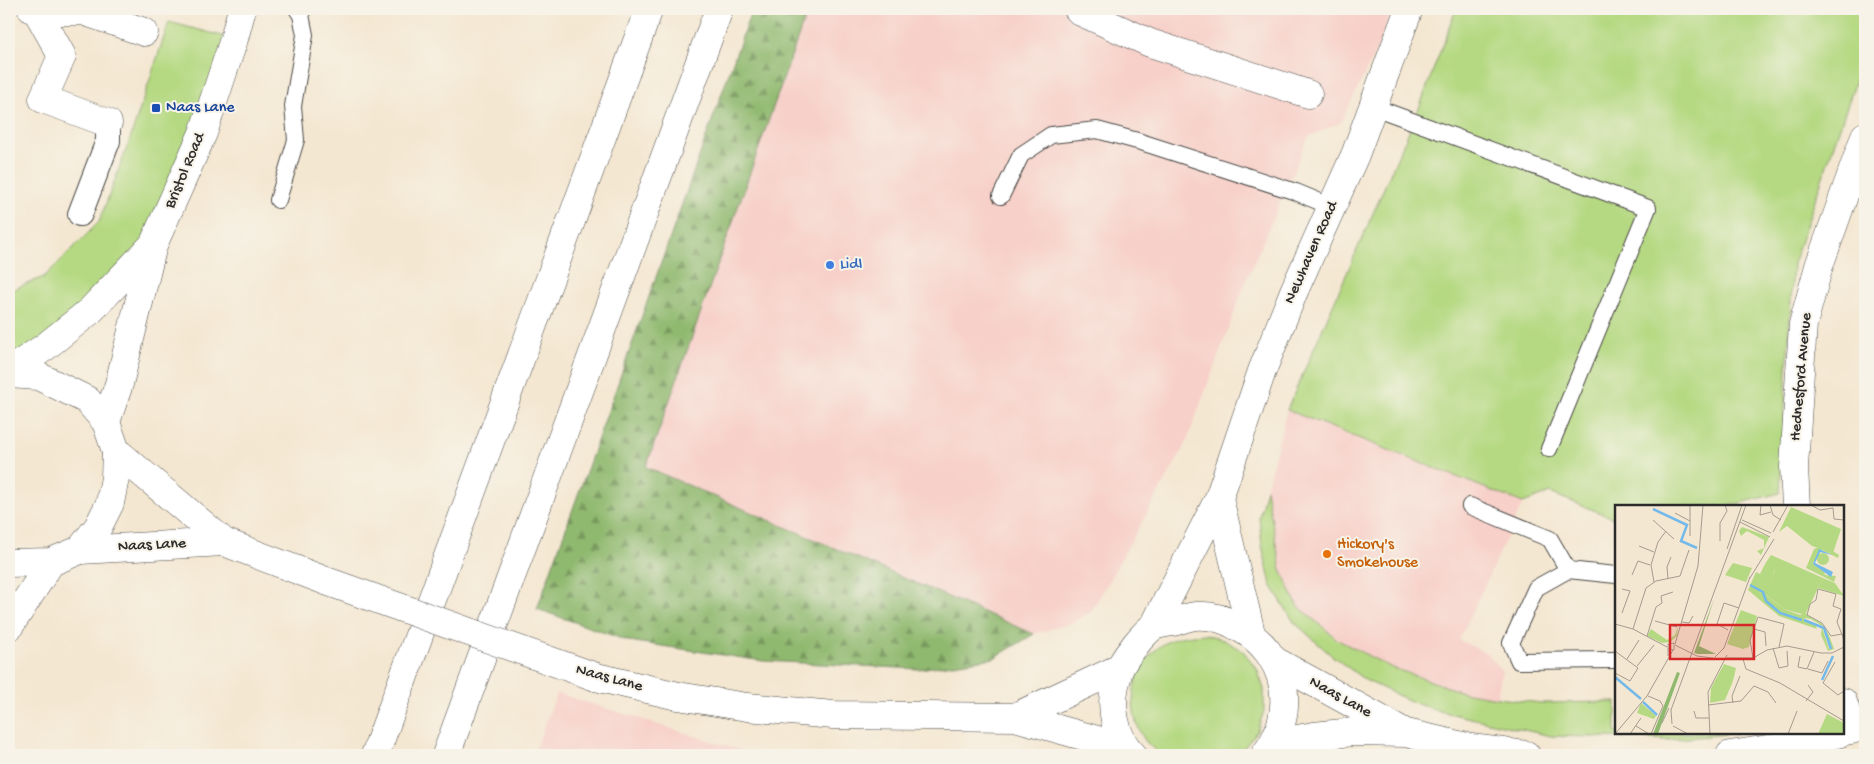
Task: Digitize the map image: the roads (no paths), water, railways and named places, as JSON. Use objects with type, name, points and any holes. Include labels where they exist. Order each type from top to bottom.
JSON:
[{"type":"main road","name":"Bristol Road","points":[[106,422],[119,384],[153,245],[203,133],[242,9]]},
{"type":"main road","points":[[375,755],[649,9]]},
{"type":"main road","points":[[446,755],[719,9]]},
{"type":"main road","points":[[1078,9],[1150,43],[1308,94]]},
{"type":"main road","name":"Newhaven Road","points":[[1154,626],[1219,498],[1262,371],[1294,290],[1332,207],[1374,107],[1410,9]]},
{"type":"main road","points":[[35,10],[83,11],[144,32]]},
{"type":"main road","points":[[35,10],[62,56],[43,99],[108,123]]},
{"type":"main road","name":"Hednesford Avenue","points":[[1796,505],[1794,467],[1804,324],[1819,266],[1865,136]]},
{"type":"main road","name":"Bristol Road","points":[[9,373],[45,347],[90,310],[153,245]]},
{"type":"main road","points":[[9,373],[38,376],[87,400],[106,422],[116,451],[115,478],[110,503],[98,528],[80,550],[51,562],[9,563]]},
{"type":"main road","name":"Naas Lane","points":[[116,451],[224,542],[326,581],[596,677],[678,696],[747,707],[833,715],[1015,717],[1129,752]]},
{"type":"main road","points":[[1219,498],[1251,633]]},
{"type":"main road","name":"Naas Lane","points":[[80,550],[224,542]]},
{"type":"main road","points":[[9,627],[51,562]]},
{"type":"main road","points":[[1129,752],[1117,729],[1112,698],[1120,668],[1138,641],[1154,626],[1194,616],[1213,617],[1229,621],[1251,633],[1266,648],[1275,661],[1282,677],[1285,698],[1284,719],[1270,749]]},
{"type":"main road","name":"Naas Lane","points":[[1275,661],[1406,733]]},
{"type":"main road","name":"Naas Lane","points":[[1015,717],[1120,668]]},
{"type":"main road","points":[[1844,706],[1850,730]]},
{"type":"main road","name":"Naas Lane","points":[[1270,749],[1314,736],[1353,732],[1406,733],[1471,748],[1526,755]]},
{"type":"main road","points":[[1730,755],[1787,746],[1834,734]]},
{"type":"street","points":[[80,214],[108,141],[108,123]]},
{"type":"lane","points":[[278,200],[296,140],[293,106],[305,35],[301,15],[297,9]]},
{"type":"lane","points":[[1374,107],[1648,208],[1549,449]]},
{"type":"lane","points":[[1001,196],[1021,156],[1028,150],[1051,135],[1097,130],[1141,142],[1296,192],[1332,207]]},
{"type":"lane","points":[[1470,506],[1550,539],[1568,570]]},
{"type":"lane","points":[[1615,575],[1568,570],[1536,588],[1511,643],[1519,661],[1615,660]]},
{"type":"place","name":"Naas Lane","points":[[156,108]]},
{"type":"place","name":"Lidl","points":[[830,265]]},
{"type":"place","name":"Hickory's Smokehouse","points":[[1327,554]]}]
